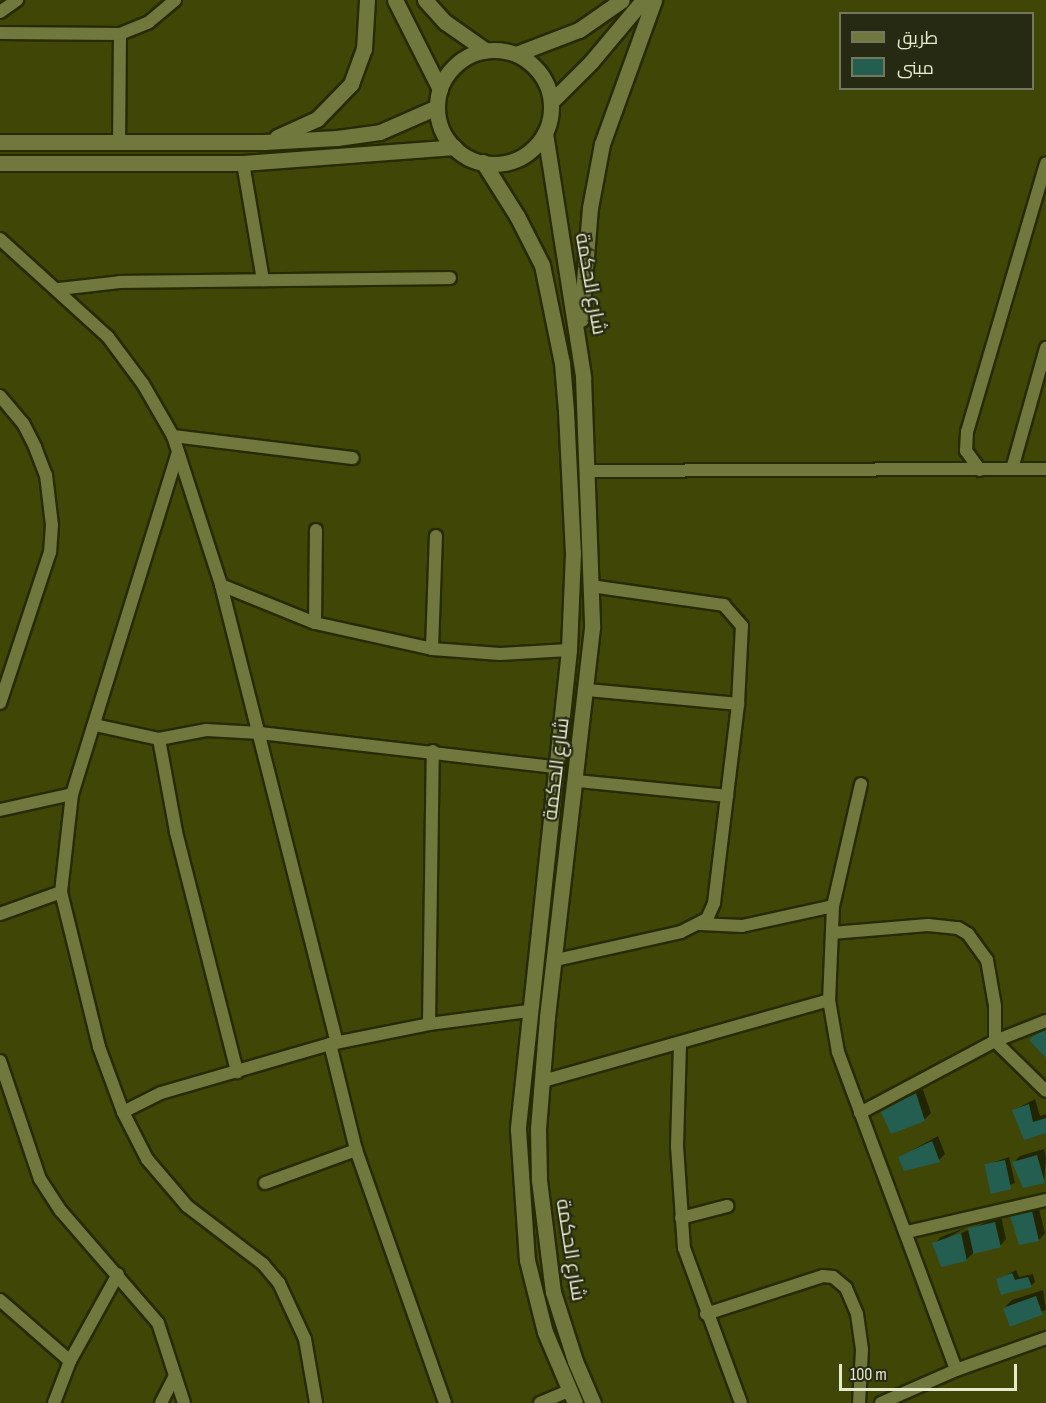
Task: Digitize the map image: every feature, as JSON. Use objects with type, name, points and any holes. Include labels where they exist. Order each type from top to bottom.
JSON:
[{"type":"street","points":[[0,12],[17,0]]},
{"type":"street","points":[[0,33],[120,34],[149,22],[175,0]]},
{"type":"street","points":[[264,142],[317,119],[341,99],[364,49],[367,0]]},
{"type":"street","points":[[395,0],[440,89]]},
{"type":"street","points":[[425,0],[445,22],[485,50],[516,54],[579,30],[622,0]]},
{"type":"street","points":[[485,50],[457,64],[440,89],[437,107],[442,130],[454,147],[483,162],[504,163],[524,156],[545,133],[551,102],[643,0]]},
{"type":"street","points":[[580,346],[590,208],[602,144],[654,0]]},
{"type":"street","points":[[120,34],[120,142]]},
{"type":"street","points":[[516,54],[540,73],[551,102]]},
{"type":"street","points":[[0,142],[264,142],[362,136],[437,107]]},
{"type":"street","name":"شارع الحكمة","points":[[545,133],[580,346],[590,471],[591,586],[588,690],[543,1081],[539,1169],[547,1258],[563,1328],[593,1403]]},
{"type":"street","points":[[0,163],[243,163],[454,147]]},
{"type":"street","name":"شارع الحكمة","points":[[483,162],[531,240],[550,297],[562,363],[570,468],[573,553],[569,650],[528,1011],[518,1129],[523,1228],[542,1321],[572,1397]]},
{"type":"street","points":[[243,163],[263,280]]},
{"type":"street","points":[[980,470],[966,451],[967,432],[1046,163]]},
{"type":"street","points":[[0,239],[59,289],[130,364],[173,436],[221,585],[260,733],[356,1150],[445,1403]]},
{"type":"street","points":[[59,289],[120,282],[450,278]]},
{"type":"street","points":[[1012,469],[1046,348]]},
{"type":"street","points":[[0,396],[24,423],[35,447],[46,475],[52,525],[50,552],[0,703]]},
{"type":"street","points":[[173,436],[353,458]]},
{"type":"street","points":[[178,452],[72,794],[61,892],[99,1047],[123,1112],[147,1159],[187,1206],[263,1264],[279,1283],[305,1340],[316,1403]]},
{"type":"street","points":[[590,471],[1046,469]]},
{"type":"street","points":[[315,623],[316,530]]},
{"type":"street","points":[[432,649],[436,536]]},
{"type":"street","points":[[221,585],[315,623],[432,649],[500,654],[569,650]]},
{"type":"street","points":[[591,586],[723,605],[742,626],[738,704],[714,903],[700,924]]},
{"type":"street","points":[[588,690],[738,704]]},
{"type":"street","points":[[95,725],[159,739],[206,730],[260,733],[433,751],[555,767]]},
{"type":"street","points":[[159,739],[176,832],[237,1072]]},
{"type":"street","points":[[429,1024],[433,751]]},
{"type":"street","points":[[577,781],[728,796]]},
{"type":"street","points":[[861,784],[833,906],[829,1000],[838,1052],[907,1232],[956,1370]]},
{"type":"street","points":[[0,810],[72,794]]},
{"type":"street","points":[[0,914],[61,892]]},
{"type":"street","points":[[556,960],[681,932],[700,924],[742,926],[833,906]]},
{"type":"street","points":[[832,933],[928,925],[958,928],[968,934],[981,949],[988,966],[995,1041],[1046,1091]]},
{"type":"street","points":[[543,1081],[680,1044],[746,1021],[829,1000]]},
{"type":"street","points":[[123,1112],[161,1093],[333,1043],[429,1024],[528,1011]]},
{"type":"street","points":[[860,1113],[995,1041],[1046,1021]]},
{"type":"street","points":[[680,1044],[677,1146],[684,1248],[706,1314],[741,1403]]},
{"type":"street","points":[[0,1061],[40,1179],[61,1211],[118,1274],[158,1323],[184,1403]]},
{"type":"street","points":[[264,1183],[356,1150]]},
{"type":"street","points":[[907,1232],[1046,1200]]},
{"type":"street","points":[[681,1218],[727,1206]]},
{"type":"street","points":[[54,1403],[70,1361],[118,1274]]},
{"type":"street","points":[[706,1314],[823,1276],[833,1276],[846,1288],[857,1314],[861,1350],[859,1403]]},
{"type":"street","points":[[0,1299],[70,1361]]},
{"type":"street","points":[[881,1403],[956,1370],[1046,1338]]},
{"type":"street","points":[[161,1403],[176,1375]]},
{"type":"street","points":[[540,1403],[572,1397]]},
{"type":"building","points":[[1046,1026],[1046,1058],[1029,1040]]},
{"type":"building","points":[[916,1093],[925,1121],[891,1134],[880,1110]]},
{"type":"building","points":[[1029,1104],[1033,1122],[1046,1118],[1046,1133],[1024,1140],[1012,1110]]},
{"type":"building","points":[[932,1141],[940,1162],[904,1171],[898,1157]]},
{"type":"building","points":[[1037,1155],[1045,1183],[1023,1188],[1012,1162]]},
{"type":"building","points":[[1005,1160],[1011,1189],[991,1194],[984,1164]]},
{"type":"building","points":[[1032,1211],[1039,1241],[1019,1245],[1010,1215]]},
{"type":"building","points":[[995,1222],[1001,1247],[974,1254],[968,1228]]},
{"type":"building","points":[[961,1233],[967,1261],[941,1267],[932,1243]]},
{"type":"building","points":[[1012,1273],[1015,1280],[1028,1277],[1032,1287],[1001,1295],[996,1279]]},
{"type":"building","points":[[1036,1296],[1043,1315],[1010,1327],[1003,1308]]}]
